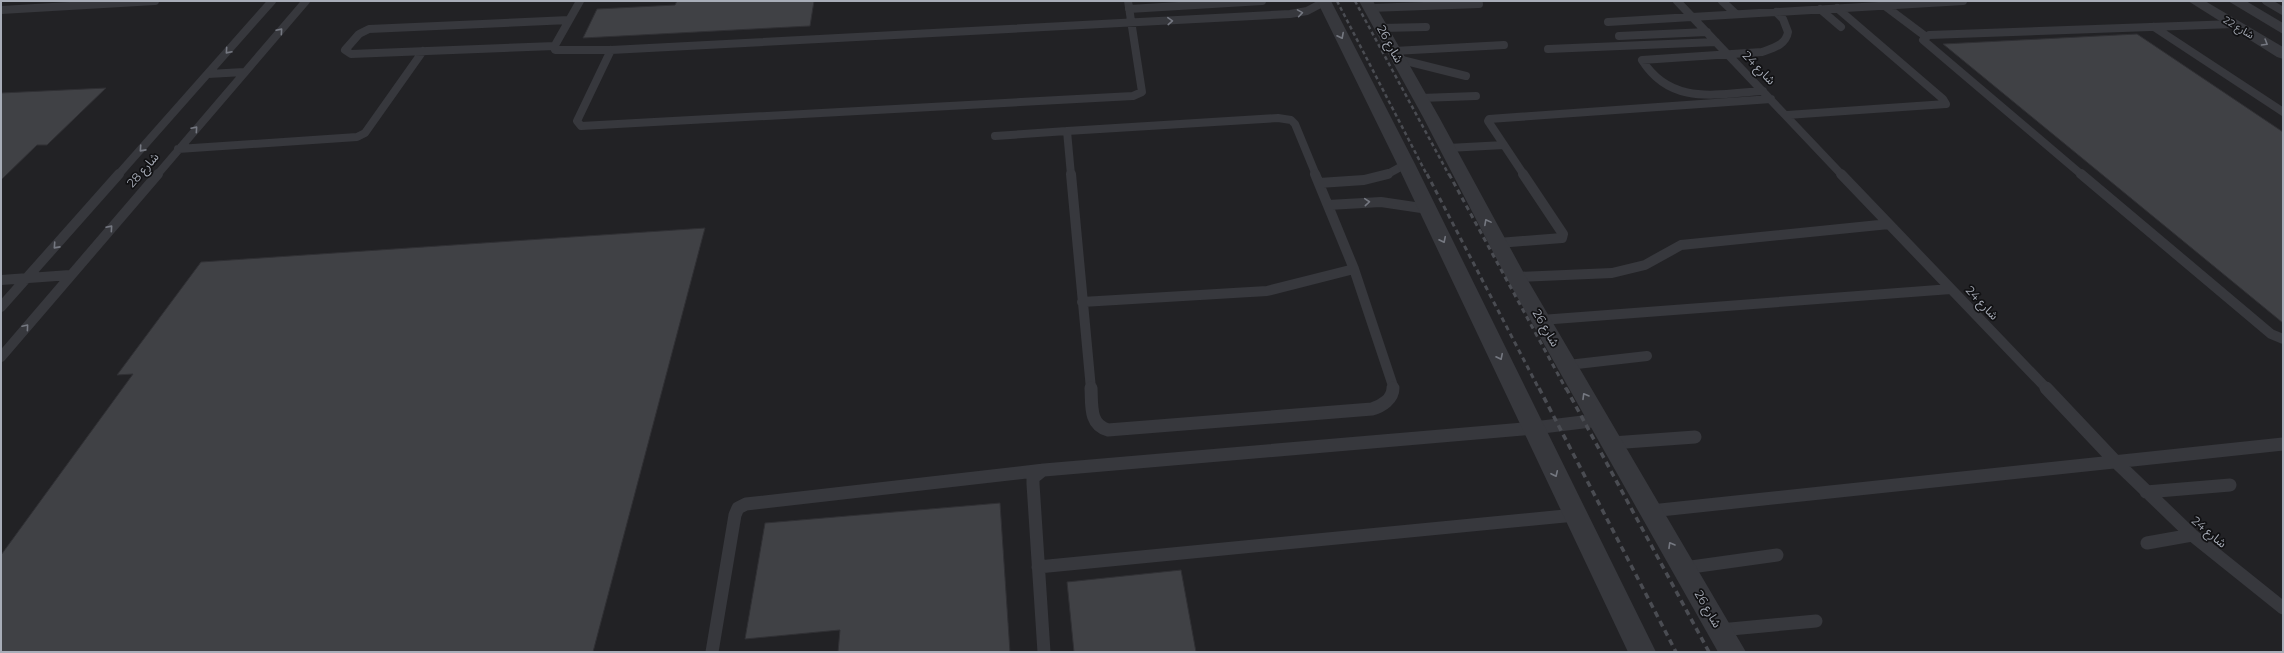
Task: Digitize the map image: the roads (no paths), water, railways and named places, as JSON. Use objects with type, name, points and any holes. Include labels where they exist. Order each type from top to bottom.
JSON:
[{"type":"street","points":[[1326,1],[1534,428],[1574,516],[1642,652]]},
{"type":"street","name":"شارع 22","points":[[2195,1],[2283,54]]},
{"type":"street","name":"شارع 22","points":[[2235,1],[2283,29]]},
{"type":"street","name":"شارع 26","points":[[1368,3],[1421,98],[1516,277],[1732,652]]},
{"type":"lane","points":[[1,10],[155,1]]},
{"type":"lane","name":"شارع 28","points":[[1,307],[272,1]]},
{"type":"lane","name":"شارع 28","points":[[1,357],[70,274],[306,1]]},
{"type":"lane","points":[[555,46],[580,1]]},
{"type":"lane","points":[[611,50],[577,121],[581,126],[1133,96],[1142,92],[1128,5],[1262,1]]},
{"type":"lane","points":[[555,46],[555,50],[560,51],[611,50],[1131,23],[1299,13],[1319,6],[1326,1]]},
{"type":"lane","name":"شارع 24","points":[[1677,1],[2115,461],[2192,535],[2283,608]]},
{"type":"lane","points":[[1722,1],[1736,14]]},
{"type":"lane","points":[[1806,1],[1841,27]]},
{"type":"lane","points":[[1608,22],[1818,9],[1839,5],[1848,8],[1963,1]]},
{"type":"lane","points":[[2266,1],[2283,11]]},
{"type":"lane","points":[[1368,3],[1479,4]]},
{"type":"lane","points":[[1786,115],[1946,104],[1943,99],[1839,5]]},
{"type":"lane","points":[[1885,6],[1925,36],[2234,24]]},
{"type":"lane","points":[[1763,90],[1699,94],[1673,90],[1659,83],[1643,62],[1645,58],[1729,55],[1762,52],[1783,42],[1786,38],[1788,28],[1787,23],[1776,12]]},
{"type":"lane","points":[[555,46],[351,54],[345,50],[359,34],[369,29],[569,20]]},
{"type":"lane","points":[[1382,28],[1426,27]]},
{"type":"lane","points":[[2154,27],[2283,112]]},
{"type":"lane","points":[[1619,36],[1707,32]]},
{"type":"lane","points":[[1925,36],[1924,42],[1932,50],[2271,334],[2283,339]]},
{"type":"lane","points":[[1548,49],[1716,42]]},
{"type":"lane","points":[[1669,44],[1680,57]]},
{"type":"lane","points":[[1396,55],[1504,45]]},
{"type":"lane","points":[[1645,45],[1655,58]]},
{"type":"lane","points":[[178,149],[357,137],[365,133],[423,51]]},
{"type":"lane","points":[[1396,55],[1466,76]]},
{"type":"lane","points":[[208,74],[244,72]]},
{"type":"lane","points":[[1421,98],[1476,96]]},
{"type":"lane","points":[[1498,243],[1556,239],[1562,238],[1563,234],[1488,121],[1489,119],[1771,99]]},
{"type":"lane","points":[[995,136],[1067,131],[1286,119],[1295,124],[1354,269],[1394,390],[1390,399],[1384,405],[1372,409],[1108,430],[1100,428],[1094,421],[1067,131]]},
{"type":"lane","points":[[1448,148],[1504,145]]},
{"type":"lane","points":[[1319,183],[1377,178],[1395,171],[1406,164]]},
{"type":"lane","points":[[1328,205],[1381,202],[1428,209]]},
{"type":"lane","points":[[1516,277],[1613,272],[1644,265],[1669,250],[1681,246],[1889,224]]},
{"type":"lane","points":[[1082,302],[1267,291],[1354,269]]},
{"type":"lane","points":[[1,280],[70,274]]},
{"type":"lane","points":[[1541,320],[1951,289]]},
{"type":"lane","points":[[1568,365],[1647,356]]},
{"type":"lane","points":[[712,652],[735,514],[742,505],[1044,470],[1534,428],[1599,420]]},
{"type":"lane","points":[[1612,442],[1695,437]]},
{"type":"lane","points":[[1651,511],[2283,444]]},
{"type":"lane","points":[[1044,470],[1033,478],[1044,652]]},
{"type":"lane","points":[[2146,492],[2230,485]]},
{"type":"lane","points":[[1038,567],[1574,516]]},
{"type":"lane","points":[[2147,543],[2192,535]]},
{"type":"lane","points":[[1684,568],[1777,555]]},
{"type":"lane","points":[[1720,630],[1816,621]]},
{"type":"railway","points":[[1337,1],[1427,175]]},
{"type":"railway","points":[[1355,1],[1449,175]]},
{"type":"railway","points":[[1427,174],[1539,389]]},
{"type":"railway","points":[[1449,174],[1566,389]]},
{"type":"railway","points":[[1539,388],[1676,652]]},
{"type":"railway","points":[[1566,388],[1709,652]]}]
